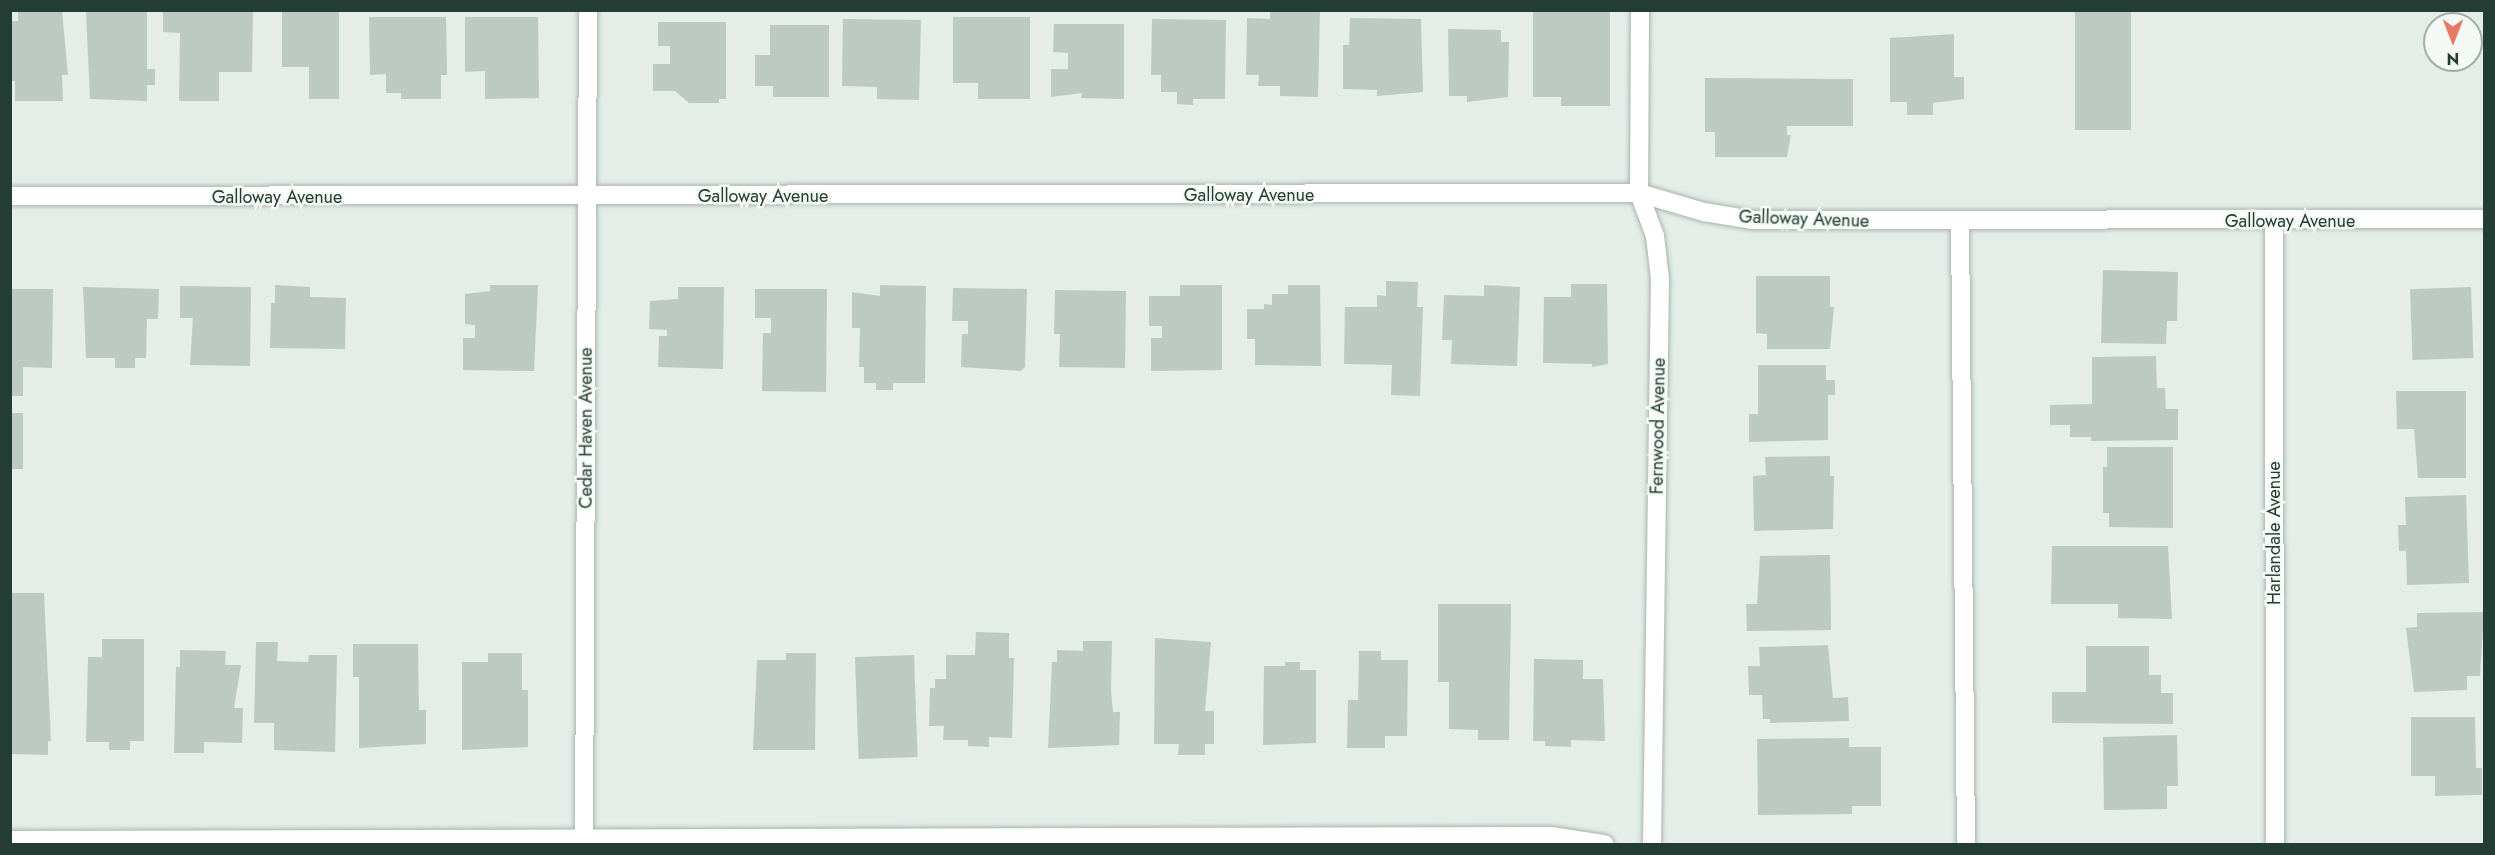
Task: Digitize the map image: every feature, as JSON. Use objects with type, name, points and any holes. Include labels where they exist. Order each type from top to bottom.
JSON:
[{"type":"street","name":"Cedar Haven Avenue","points":[[584,842],[588,10]]},
{"type":"street","name":"Fernwood Avenue","points":[[1640,10],[1639,193],[1655,236],[1660,279],[1652,844]]},
{"type":"street","name":"Galloway Avenue","points":[[10,196],[588,197],[1639,193],[1704,212],[1753,220],[1960,222],[2484,219]]},
{"type":"street","name":"Harlandale Avenue","points":[[2274,221],[2275,844]]},
{"type":"street","points":[[1960,222],[1966,844]]},
{"type":"street","points":[[10,840],[584,842],[1551,836],[1604,844]]},
{"type":"building","points":[[18,10],[62,10],[68,75],[62,75],[63,101],[15,101],[15,81],[10,81],[10,21],[18,21]]},
{"type":"building","points":[[163,10],[253,11],[252,72],[219,72],[219,101],[179,101],[180,33],[163,32]]},
{"type":"building","points":[[282,10],[339,10],[339,99],[309,99],[309,67],[282,67]]},
{"type":"building","points":[[1270,10],[1320,10],[1318,97],[1280,96],[1280,86],[1258,86],[1259,75],[1246,75],[1247,18],[1270,19]]},
{"type":"building","points":[[1533,10],[1610,10],[1610,106],[1561,106],[1561,97],[1533,97]]},
{"type":"building","points":[[2075,10],[2131,10],[2131,130],[2075,130]]},
{"type":"building","points":[[86,12],[147,12],[147,69],[155,69],[155,85],[147,85],[147,101],[90,99]]},
{"type":"building","points":[[369,17],[446,17],[447,75],[441,75],[441,99],[401,99],[401,93],[386,93],[386,74],[370,75]]},
{"type":"building","points":[[465,17],[538,17],[539,98],[485,99],[485,71],[465,72]]},
{"type":"building","points":[[953,17],[1030,17],[1030,99],[978,99],[978,83],[953,83]]},
{"type":"building","points":[[1350,18],[1421,19],[1423,92],[1377,96],[1377,90],[1343,89],[1343,45],[1349,45]]},
{"type":"building","points":[[843,19],[921,20],[919,100],[877,99],[877,87],[842,86]]},
{"type":"building","points":[[1152,19],[1226,20],[1225,99],[1193,99],[1193,105],[1177,104],[1177,92],[1161,92],[1161,75],[1151,75]]},
{"type":"building","points":[[658,22],[726,22],[726,99],[719,99],[719,103],[689,103],[675,91],[653,91],[653,64],[670,64],[670,46],[658,46]]},
{"type":"building","points":[[1054,24],[1124,24],[1124,99],[1081,98],[1082,93],[1051,97],[1051,69],[1068,69],[1068,53],[1053,52]]},
{"type":"building","points":[[770,25],[829,25],[829,97],[773,97],[773,86],[755,86],[755,55],[770,55]]},
{"type":"building","points":[[1448,29],[1501,30],[1501,42],[1509,42],[1508,97],[1467,102],[1467,96],[1449,96]]},
{"type":"building","points":[[1954,34],[1954,77],[1964,77],[1964,99],[1933,103],[1933,115],[1907,115],[1907,102],[1890,102],[1890,38]]},
{"type":"building","points":[[1705,78],[1853,79],[1853,126],[1787,126],[1787,135],[1791,135],[1787,157],[1715,157],[1715,132],[1705,132]]},
{"type":"building","points":[[2103,270],[2178,272],[2177,321],[2167,321],[2166,344],[2101,343]]},
{"type":"building","points":[[1756,276],[1830,276],[1830,307],[1834,307],[1830,349],[1767,349],[1767,334],[1756,333]]},
{"type":"building","points":[[1386,281],[1418,282],[1417,307],[1423,307],[1420,396],[1391,395],[1392,365],[1344,364],[1345,307],[1377,307],[1377,295],[1386,296]]},
{"type":"building","points":[[1571,284],[1607,284],[1608,364],[1592,367],[1592,364],[1543,363],[1544,297],[1571,297]]},
{"type":"building","points":[[275,285],[310,287],[310,297],[346,298],[345,349],[270,348],[271,303],[275,303]]},
{"type":"building","points":[[490,285],[538,285],[534,371],[463,370],[463,338],[475,338],[475,325],[465,324],[465,294],[490,291]]},
{"type":"building","points":[[880,285],[926,286],[925,383],[893,383],[893,390],[876,390],[876,383],[864,383],[864,367],[859,367],[860,328],[852,328],[852,292],[880,296]]},
{"type":"building","points":[[1180,285],[1222,285],[1222,370],[1151,371],[1151,338],[1162,338],[1162,326],[1149,326],[1149,296],[1180,296]]},
{"type":"building","points":[[1288,285],[1320,285],[1321,366],[1255,365],[1255,339],[1247,339],[1247,309],[1264,309],[1264,304],[1272,305],[1272,294],[1288,294]]},
{"type":"building","points":[[1484,285],[1520,287],[1517,366],[1451,364],[1452,340],[1442,340],[1444,295],[1484,296]]},
{"type":"building","points":[[180,286],[251,287],[250,366],[190,365],[193,318],[180,318]]},
{"type":"building","points":[[83,287],[159,289],[158,319],[147,319],[146,358],[135,358],[135,368],[115,368],[115,358],[86,358]]},
{"type":"building","points":[[678,287],[724,287],[723,369],[658,367],[659,336],[667,336],[667,330],[649,329],[650,301],[678,299]]},
{"type":"building","points":[[2471,287],[2473,358],[2413,360],[2410,289]]},
{"type":"building","points":[[953,288],[1027,289],[1025,367],[1021,371],[961,367],[962,334],[968,334],[968,321],[952,321]]},
{"type":"building","points":[[10,289],[53,289],[52,368],[23,367],[23,396],[10,396]]},
{"type":"building","points":[[755,289],[827,289],[826,392],[762,391],[763,333],[771,333],[771,318],[755,318]]},
{"type":"building","points":[[1055,290],[1126,291],[1125,368],[1059,367],[1060,334],[1054,334]]},
{"type":"building","points":[[2156,356],[2157,388],[2165,388],[2166,409],[2178,409],[2178,440],[2091,441],[2091,437],[2070,437],[2070,425],[2050,425],[2050,405],[2092,404],[2092,357]]},
{"type":"building","points":[[1758,365],[1826,365],[1826,380],[1835,380],[1835,395],[1828,395],[1828,440],[1749,442],[1749,414],[1758,414]]},
{"type":"building","points":[[2396,391],[2466,391],[2466,478],[2418,478],[2414,429],[2397,429]]},
{"type":"building","points":[[10,413],[23,413],[23,469],[10,469]]},
{"type":"building","points":[[2107,447],[2173,447],[2173,528],[2109,527],[2109,513],[2103,513],[2103,467],[2107,467]]},
{"type":"building","points":[[1830,456],[1830,476],[1834,476],[1833,529],[1754,531],[1753,476],[1766,475],[1765,457]]},
{"type":"building","points":[[2466,495],[2469,583],[2407,585],[2406,551],[2399,551],[2398,525],[2406,525],[2405,497]]},
{"type":"building","points":[[2052,546],[2168,546],[2172,619],[2118,618],[2118,604],[2051,604]]},
{"type":"building","points":[[1830,555],[1831,630],[1747,631],[1746,604],[1757,604],[1760,556]]},
{"type":"building","points":[[10,593],[44,593],[51,741],[48,741],[48,755],[10,754]]},
{"type":"building","points":[[1438,604],[1511,604],[1509,740],[1478,740],[1478,730],[1449,729],[1449,682],[1438,682]]},
{"type":"building","points":[[2484,612],[2480,676],[2467,676],[2467,690],[2414,692],[2406,628],[2417,627],[2417,613]]},
{"type":"building","points":[[976,632],[1009,633],[1009,658],[1014,658],[1012,738],[989,737],[989,747],[968,746],[968,740],[943,740],[944,726],[929,726],[930,688],[935,688],[935,679],[946,679],[946,655],[975,655]]},
{"type":"building","points":[[1155,638],[1211,642],[1205,711],[1214,711],[1214,744],[1205,744],[1205,755],[1178,755],[1179,744],[1154,744]]},
{"type":"building","points":[[102,639],[144,639],[144,741],[130,741],[130,750],[109,750],[109,742],[86,742],[88,657],[102,657]]},
{"type":"building","points":[[1083,641],[1112,641],[1111,691],[1113,712],[1120,712],[1119,745],[1048,748],[1052,662],[1057,662],[1057,650],[1083,651]]},
{"type":"building","points":[[256,642],[278,642],[277,661],[308,662],[309,655],[337,655],[335,752],[274,750],[274,723],[254,723]]},
{"type":"building","points":[[353,644],[418,644],[419,710],[426,710],[426,744],[359,748],[359,677],[353,677]]},
{"type":"building","points":[[1828,645],[1833,698],[1848,697],[1849,721],[1770,723],[1770,719],[1763,719],[1762,695],[1749,695],[1748,666],[1760,666],[1759,647]]},
{"type":"building","points":[[2086,646],[2149,646],[2149,675],[2161,675],[2161,693],[2173,693],[2173,724],[2052,723],[2052,692],[2086,692]]},
{"type":"building","points":[[180,650],[226,651],[225,665],[241,665],[234,708],[243,708],[242,743],[204,742],[204,753],[174,753],[176,667],[180,667]]},
{"type":"building","points":[[1359,651],[1381,651],[1381,660],[1408,660],[1407,736],[1385,736],[1385,748],[1347,748],[1348,700],[1358,700]]},
{"type":"building","points":[[488,653],[522,653],[522,690],[528,690],[528,747],[462,750],[462,662],[488,662]]},
{"type":"building","points":[[786,653],[816,653],[815,750],[753,750],[757,660],[786,660]]},
{"type":"building","points":[[914,655],[918,757],[859,759],[855,657]]},
{"type":"building","points":[[1534,659],[1583,660],[1583,679],[1603,679],[1605,741],[1571,740],[1571,747],[1545,746],[1545,741],[1533,741]]},
{"type":"building","points":[[1285,662],[1300,662],[1300,670],[1316,670],[1316,743],[1263,745],[1264,666],[1285,666]]},
{"type":"building","points":[[2411,717],[2475,717],[2476,768],[2482,768],[2482,795],[2435,796],[2435,776],[2411,776]]},
{"type":"building","points":[[2177,735],[2178,786],[2167,786],[2167,809],[2104,810],[2103,737]]},
{"type":"building","points":[[1849,738],[1849,747],[1881,747],[1881,806],[1852,806],[1852,814],[1758,815],[1757,739]]}]
